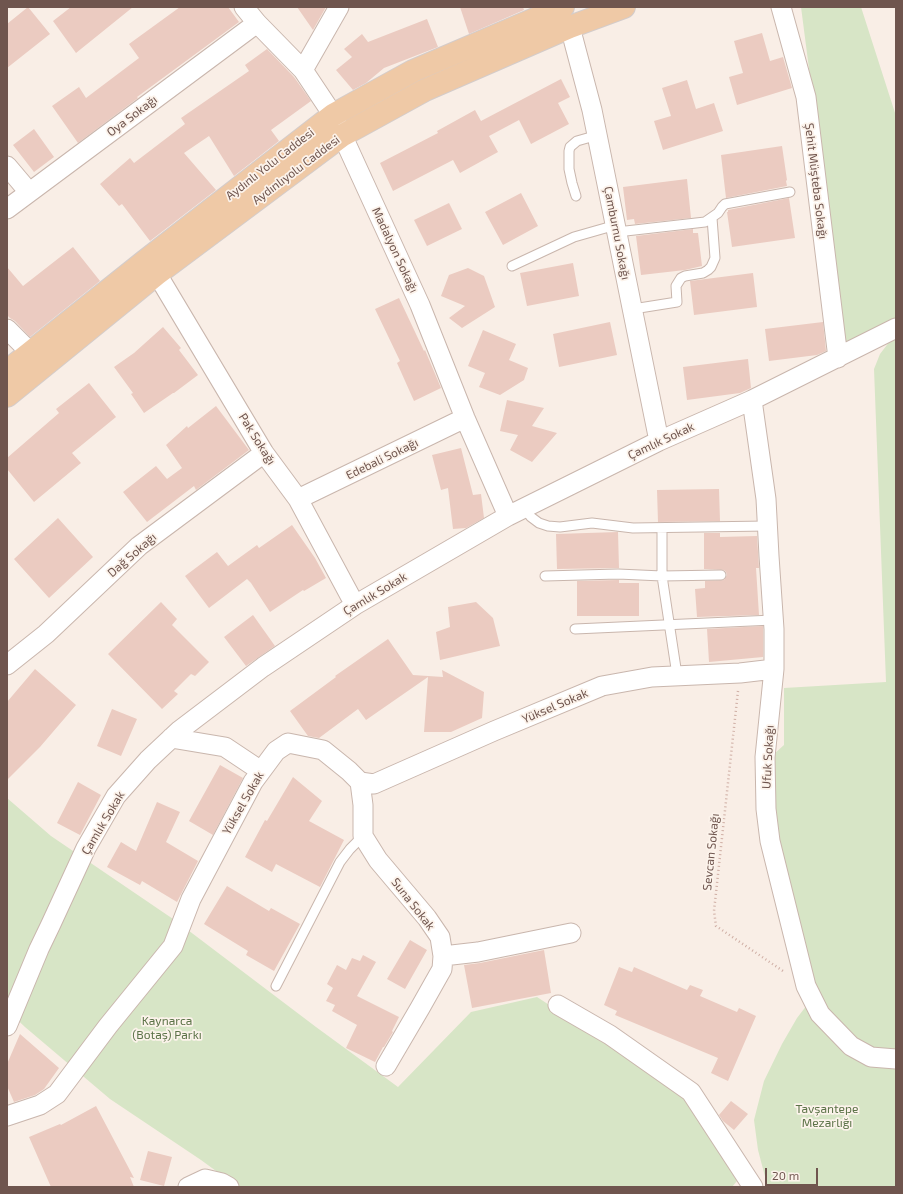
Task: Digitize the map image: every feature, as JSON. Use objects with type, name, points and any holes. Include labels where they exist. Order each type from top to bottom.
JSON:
[{"type":"main road","name":"Aydınlıyolu Caddesi","points":[[7,396],[157,274],[343,135],[425,90],[567,17],[624,7]]},
{"type":"main road","name":"Aydınlı Yolu Caddesi","points":[[7,371],[334,115],[413,71],[567,17]]},
{"type":"street","name":"Madalyon Sokağı","points":[[244,7],[257,23],[303,70],[334,115],[420,304],[465,418],[516,512]]},
{"type":"street","points":[[303,70],[339,7]]},
{"type":"street","name":"Şehit Müşteba Sokağı","points":[[781,7],[806,97],[838,358]]},
{"type":"street","name":"Çamburnu Sokağı","points":[[567,17],[598,135],[659,440]]},
{"type":"street","name":"Oya Sokağı","points":[[7,209],[257,23]]},
{"type":"street","points":[[7,166],[29,192]]},
{"type":"street","name":"Pak Sokağı","points":[[157,274],[264,453],[298,500],[355,605]]},
{"type":"street","points":[[7,328],[30,352]]},
{"type":"street","name":"Çamlık Sokak","points":[[7,1026],[39,949],[52,924],[86,848],[116,796],[148,760],[180,730],[263,667],[355,605],[516,512],[659,440],[752,400],[896,328]]},
{"type":"street","name":"Ufuk Sokağı","points":[[752,400],[766,499],[773,620],[774,669],[766,757],[766,809],[770,841],[806,986],[820,1014],[851,1046],[871,1057],[896,1060]]},
{"type":"street","name":"Edebali Sokağı","points":[[298,500],[465,418]]},
{"type":"street","name":"Dağ Sokağı","points":[[7,665],[46,634],[139,546],[264,453]]},
{"type":"street","name":"Yüksel Sokak","points":[[7,1116],[40,1105],[58,1094],[108,1026],[174,946],[191,899],[253,782],[276,751],[288,743],[322,750],[360,782],[374,784],[494,731],[602,686],[652,677],[774,669]]},
{"type":"street","points":[[170,738],[225,747],[261,771]]},
{"type":"street","points":[[360,782],[363,805],[363,836]]},
{"type":"street","name":"Suna Sokak","points":[[363,836],[378,860],[427,918],[440,937],[443,956],[442,969],[386,1066]]},
{"type":"street","points":[[443,956],[512,946],[571,933]]},
{"type":"street","points":[[558,1005],[610,1035],[691,1092],[753,1187]]},
{"type":"street","points":[[188,1187],[205,1179],[222,1183],[228,1187]]},
{"type":"lane","points":[[576,196],[569,169],[570,147],[577,141],[598,135]]},
{"type":"lane","points":[[512,266],[574,237],[616,228],[705,222],[712,218],[725,204],[790,192]]},
{"type":"lane","points":[[633,309],[677,302],[676,286],[681,278],[703,273],[711,267],[715,258],[712,218]]},
{"type":"lane","points":[[516,512],[531,517],[538,523],[560,527],[592,523],[634,528],[722,525],[767,526]]},
{"type":"lane","points":[[662,528],[662,576],[677,675]]},
{"type":"lane","points":[[545,576],[618,574],[662,576],[721,575]]},
{"type":"lane","points":[[575,629],[773,620]]},
{"type":"lane","points":[[276,986],[340,862],[363,836]]},
{"type":"path","name":"Sevcan Sokağı","points":[[740,672],[714,911],[716,926],[806,986]]},
{"type":"green space","points":[[801,7],[861,7],[896,116],[896,320],[845,346]]},
{"type":"green space","name":"Tavşantepe Mezarlığı","points":[[896,338],[896,1187],[769,1187],[758,1150],[754,1120],[764,1081],[782,1044],[797,1018],[817,992],[765,780],[774,754],[784,745],[784,688],[886,682],[874,369],[880,354],[890,341]]},
{"type":"green space","name":"Kaynarca (Botaş) Parkı","points":[[7,798],[51,836],[176,921],[398,1087],[471,1012],[537,997],[603,1040],[685,1098],[737,1181],[732,1187],[238,1187],[201,1160],[110,1099],[7,1010]]},
{"type":"building","points":[[28,7],[50,34],[7,68],[7,24]]},
{"type":"building","points":[[71,7],[133,7],[76,53],[53,21]]},
{"type":"building","points":[[180,7],[228,7],[239,22],[137,97],[138,98],[78,143],[52,106],[79,87],[86,98],[139,58],[129,44]]},
{"type":"building","points":[[297,7],[326,7],[313,30]]},
{"type":"building","points":[[460,7],[523,7],[524,10],[469,34]]},
{"type":"building","points":[[427,19],[438,47],[384,68],[366,83],[353,90],[336,70],[352,57],[344,49],[362,34],[368,42]]},
{"type":"building","points":[[762,33],[770,61],[783,57],[792,88],[737,105],[729,77],[743,73],[734,41]]},
{"type":"building","points":[[267,49],[294,77],[311,101],[271,130],[279,141],[234,176],[209,136],[184,153],[216,190],[150,241],[122,204],[119,206],[100,184],[130,158],[134,163],[185,124],[181,118],[249,71],[245,65]]},
{"type":"building","points":[[561,79],[570,97],[558,103],[569,124],[531,144],[519,120],[489,136],[498,152],[460,173],[453,160],[393,191],[380,163],[438,133],[437,131],[475,110],[481,121]]},
{"type":"building","points":[[687,80],[696,109],[714,103],[723,131],[663,150],[654,121],[671,116],[662,88]]},
{"type":"building","points":[[34,129],[54,157],[34,172],[13,145]]},
{"type":"building","points":[[782,146],[787,186],[726,198],[721,155]]},
{"type":"building","points":[[687,179],[691,218],[635,224],[634,219],[627,220],[623,187]]},
{"type":"building","points":[[521,193],[538,226],[503,245],[485,212]]},
{"type":"building","points":[[789,198],[795,238],[732,247],[727,212],[728,210]]},
{"type":"building","points":[[449,203],[462,229],[427,246],[414,220]]},
{"type":"building","points":[[693,229],[693,233],[698,233],[702,266],[685,270],[641,275],[636,236]]},
{"type":"building","points":[[73,247],[100,281],[30,337],[7,315],[7,267],[23,286]]},
{"type":"building","points":[[573,263],[579,296],[527,306],[520,273]]},
{"type":"building","points":[[468,268],[484,276],[495,307],[462,328],[449,318],[465,306],[441,296],[449,275]]},
{"type":"building","points":[[753,273],[757,307],[694,315],[690,281]]},
{"type":"building","points":[[399,298],[424,351],[425,350],[441,388],[414,401],[397,363],[400,361],[375,309]]},
{"type":"building","points":[[610,322],[617,355],[559,367],[553,334]]},
{"type":"building","points":[[823,322],[826,351],[817,355],[769,361],[765,329]]},
{"type":"building","points":[[163,327],[181,348],[179,350],[198,375],[144,413],[131,394],[133,393],[114,367],[134,353]]},
{"type":"building","points":[[483,330],[516,344],[509,360],[528,368],[524,380],[500,395],[479,387],[485,373],[468,366]]},
{"type":"building","points":[[748,359],[751,388],[740,393],[687,400],[683,367]]},
{"type":"building","points":[[89,383],[116,417],[72,453],[81,463],[34,502],[7,469],[7,458],[59,413],[56,409]]},
{"type":"building","points":[[507,400],[544,408],[532,426],[557,433],[532,462],[510,450],[518,435],[500,431]]},
{"type":"building","points":[[216,406],[249,450],[196,490],[194,486],[147,522],[123,492],[156,466],[167,479],[182,468],[166,445],[187,426],[188,428]]},
{"type":"building","points":[[461,448],[473,495],[481,494],[484,518],[466,528],[453,529],[448,488],[441,490],[432,455]]},
{"type":"building","points":[[719,489],[720,521],[658,522],[657,490]]},
{"type":"building","points":[[58,518],[93,557],[49,598],[14,559]]},
{"type":"building","points":[[292,525],[315,558],[326,578],[304,591],[303,590],[270,612],[247,579],[209,608],[185,576],[217,552],[228,566],[257,545],[259,548]]},
{"type":"building","points":[[618,532],[619,568],[557,569],[556,534]]},
{"type":"building","points":[[704,533],[720,533],[720,537],[757,536],[759,568],[756,568],[759,615],[697,617],[695,589],[705,588],[705,581],[724,580],[727,575],[724,570],[704,569]]},
{"type":"building","points":[[619,580],[619,583],[639,583],[639,616],[577,616],[577,581]]},
{"type":"building","points":[[161,602],[177,619],[172,625],[209,662],[195,676],[191,674],[174,691],[178,694],[162,709],[108,654]]},
{"type":"building","points":[[476,602],[493,618],[500,646],[440,660],[436,632],[450,627],[448,607]]},
{"type":"building","points":[[253,615],[275,646],[246,666],[224,637]]},
{"type":"building","points":[[763,626],[763,657],[709,662],[707,629]]},
{"type":"building","points":[[388,639],[413,675],[443,677],[442,670],[484,692],[482,718],[451,732],[424,732],[428,677],[366,720],[358,709],[319,738],[308,736],[290,711],[336,677],[335,676]]},
{"type":"building","points":[[35,669],[76,705],[40,747],[7,780],[7,702]]},
{"type":"building","points":[[112,709],[137,719],[121,756],[97,746]]},
{"type":"building","points":[[220,765],[243,778],[213,835],[189,821]]},
{"type":"building","points":[[293,777],[322,801],[309,821],[344,840],[320,887],[276,864],[272,872],[245,857],[265,820],[267,821]]},
{"type":"building","points":[[78,782],[101,795],[80,835],[57,823]]},
{"type":"building","points":[[157,802],[180,812],[166,842],[198,861],[177,902],[142,881],[140,885],[107,867],[121,842],[136,851]]},
{"type":"building","points":[[227,886],[269,911],[271,908],[300,924],[274,971],[246,955],[248,951],[204,924]]},
{"type":"building","points":[[410,940],[427,950],[405,989],[387,979]]},
{"type":"building","points":[[544,950],[551,993],[472,1008],[464,965]]},
{"type":"building","points":[[363,955],[376,962],[357,996],[399,1017],[392,1031],[393,1032],[375,1062],[346,1048],[357,1025],[332,1011],[335,1005],[326,1001],[333,988],[327,984],[337,965],[346,970],[352,958],[360,961]]},
{"type":"building","points":[[619,967],[632,972],[634,967],[687,990],[690,985],[703,990],[700,996],[737,1012],[739,1008],[756,1016],[728,1081],[711,1073],[718,1058],[615,1015],[617,1011],[604,1005]]},
{"type":"building","points":[[20,1034],[59,1068],[44,1089],[35,1095],[14,1102],[7,1086],[7,1064]]},
{"type":"building","points":[[731,1101],[748,1114],[734,1130],[723,1121],[719,1115]]},
{"type":"building","points":[[96,1106],[134,1178],[130,1177],[134,1187],[51,1187],[29,1137],[60,1124],[61,1125]]},
{"type":"building","points":[[148,1151],[172,1157],[164,1186],[140,1180]]}]
